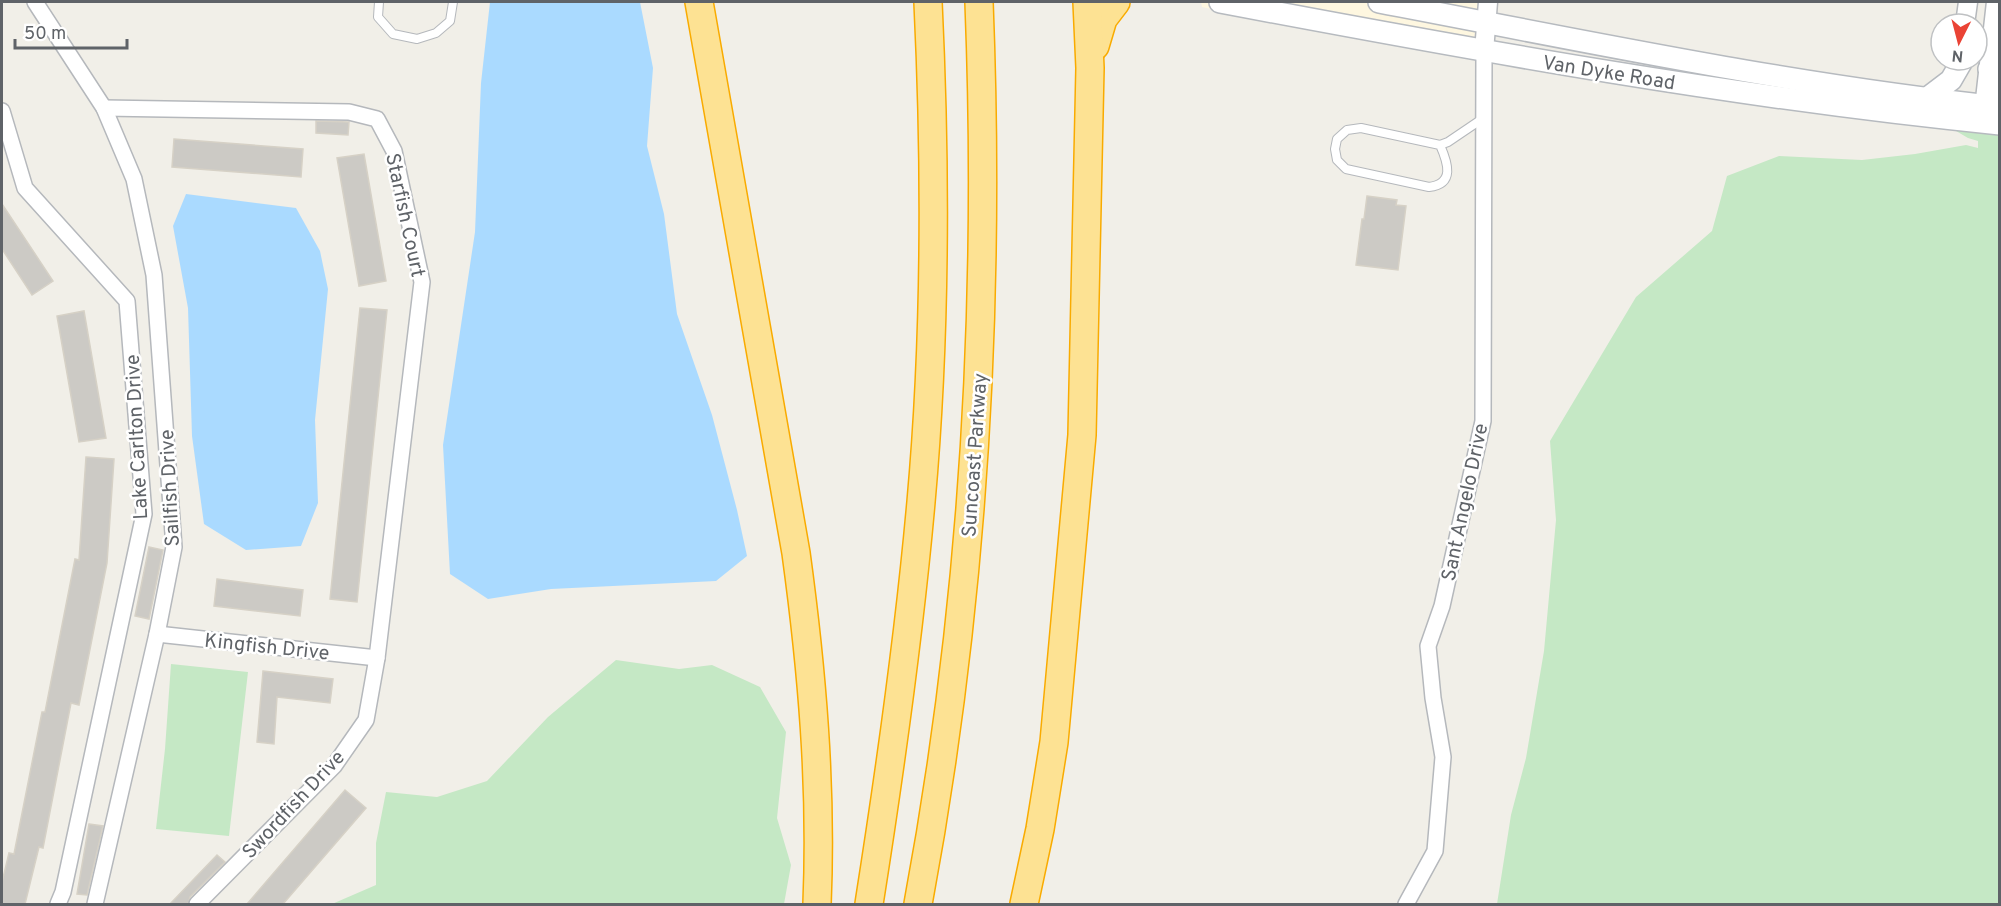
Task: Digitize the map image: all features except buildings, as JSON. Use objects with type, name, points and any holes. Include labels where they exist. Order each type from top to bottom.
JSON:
[{"type":"highway","points":[[699,2],[796,553],[808,640],[818,761],[817,904]]},
{"type":"highway","points":[[869,904],[890,774],[908,638],[923,478],[930,368],[934,229],[933,107],[928,2]]},
{"type":"highway","name":"Suncoast Parkway","points":[[918,904],[943,757],[959,638],[978,409],[984,183],[979,2]]},
{"type":"highway","points":[[1024,904],[1040,829],[1054,742],[1082,435],[1090,68],[1087,2]]},
{"type":"highway","points":[[1090,68],[1103,19],[1116,2]]},
{"type":"main road","name":"Van Dyke Road","points":[[1220,2],[1484,51],[1739,92],[1957,111],[1993,111]]},
{"type":"main road","name":"Van Dyke Road","points":[[1379,2],[1487,12],[1641,52],[1926,99],[1957,111]]},
{"type":"main road","points":[[1989,69],[1993,111]]},
{"type":"main road","points":[[1926,99],[1951,80],[1956,72]]},
{"type":"street","points":[[36,2],[104,108]]},
{"type":"street","points":[[1989,69],[1996,2]]},
{"type":"street","points":[[1484,51],[1487,12]]},
{"type":"street","name":"Sant Angelo Drive","points":[[1406,904],[1435,851],[1443,757],[1433,698],[1428,646],[1442,606],[1483,421],[1482,119],[1484,51]]},
{"type":"street","points":[[1957,111],[1961,72]]},
{"type":"street","name":"Sailfish Drive","points":[[95,904],[157,633],[174,547],[154,276],[134,179],[104,108]]},
{"type":"street","name":"Starfish Court","points":[[104,108],[349,112],[377,119],[394,151],[423,282],[378,658]]},
{"type":"street","name":"Lake Carlton Drive","points":[[2,111],[25,188],[127,301],[144,514],[63,892],[58,904]]},
{"type":"street","name":"Kingfish Drive","points":[[157,633],[378,658]]},
{"type":"street","name":"Swordfish Drive","points":[[197,904],[334,766],[366,720],[378,658]]},
{"type":"lane","points":[[379,2],[378,17],[393,34],[417,39],[436,33],[450,21],[453,2]]},
{"type":"lane","points":[[1440,146],[1448,163],[1446,180],[1438,186],[1429,188],[1346,169],[1337,160],[1335,149],[1337,139],[1347,130],[1361,128],[1440,146],[1482,119]]},
{"type":"shaded area","points":[[1201,2],[1478,2],[1474,41],[1277,23],[1202,7]]},
{"type":"green space","points":[[1951,128],[1999,133],[1999,904],[1497,904],[1511,815],[1526,758],[1544,651],[1556,520],[1550,441],[1636,297],[1712,231],[1727,176],[1779,156],[1862,160],[1966,145],[1978,148],[1978,141]]},
{"type":"green space","points":[[616,660],[679,669],[712,665],[760,687],[786,732],[777,818],[791,865],[784,904],[332,904],[376,885],[376,843],[386,792],[437,797],[487,781],[548,717]]},
{"type":"green space","points":[[171,664],[248,672],[229,836],[156,829]]},
{"type":"water","points":[[490,2],[640,2],[653,68],[647,146],[664,214],[677,314],[712,415],[747,556],[716,581],[551,589],[488,599],[450,574],[443,445],[475,232],[481,83]]},
{"type":"water","points":[[186,194],[296,208],[320,251],[328,289],[315,420],[318,503],[301,546],[246,550],[204,524],[192,436],[188,308],[173,226]]}]
